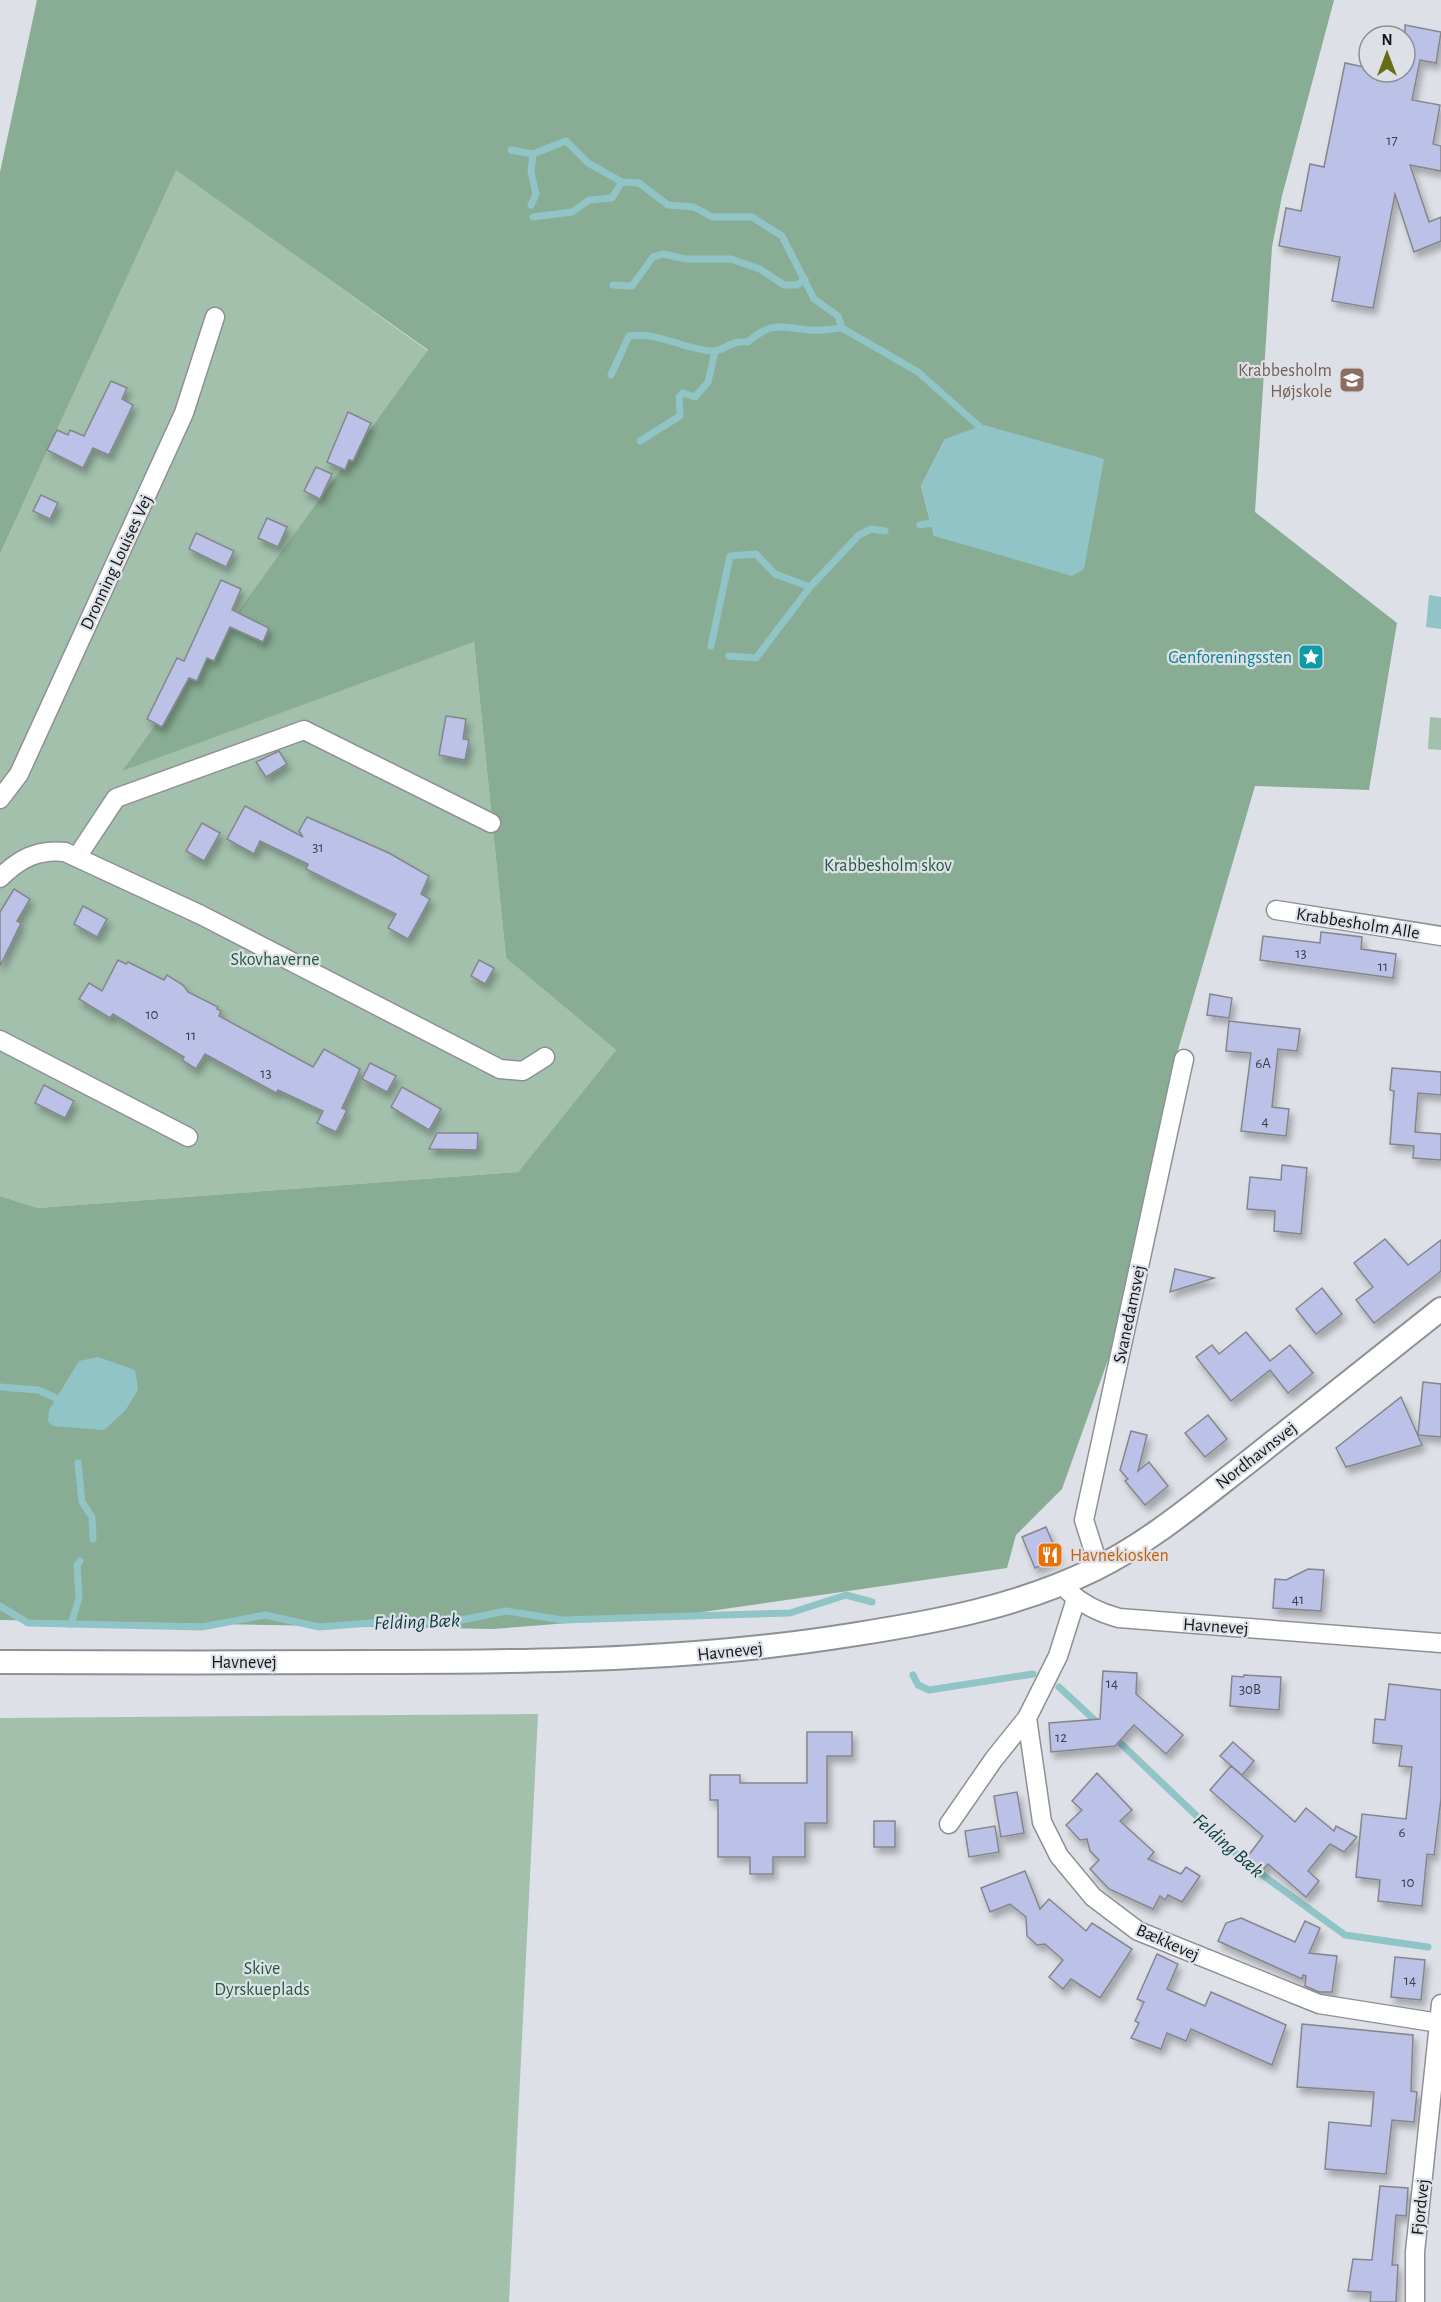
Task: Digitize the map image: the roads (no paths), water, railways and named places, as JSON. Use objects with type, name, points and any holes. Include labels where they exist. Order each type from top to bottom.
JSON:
[{"type":"street","name":"Dronning Louises Vej","points":[[0,799],[19,774],[184,413],[215,317]]},
{"type":"street","points":[[77,857],[116,798],[304,730],[491,823]]},
{"type":"street","points":[[0,878],[16,862],[32,855],[51,851],[77,857],[201,915],[500,1069],[523,1071],[545,1057]]},
{"type":"street","name":"Krabbesholm Alle","points":[[1276,910],[1441,936]]},
{"type":"street","points":[[0,1040],[188,1137]]},
{"type":"street","name":"Svanedamsvej","points":[[1099,1567],[1084,1520],[1185,1059]]},
{"type":"street","name":"Nordhavnsvej","points":[[1069,1592],[1099,1567],[1140,1543],[1192,1506],[1441,1310]]},
{"type":"street","points":[[949,1824],[994,1759],[1027,1718],[1058,1656],[1069,1592]]},
{"type":"street","name":"Havnevej","points":[[0,1662],[469,1662],[679,1656],[790,1645],[934,1622],[1018,1601],[1069,1592],[1105,1615],[1119,1618],[1441,1643]]},
{"type":"street","name":"Bækkevej","points":[[1027,1718],[1042,1822],[1059,1856],[1093,1897],[1138,1931],[1319,2004],[1439,2024]]},
{"type":"street","name":"Fjordvej","points":[[1415,2302],[1415,2252],[1441,2004]]},
{"type":"water","points":[[984,425],[1104,459],[1084,569],[1072,576],[934,536],[921,486],[945,439]]},
{"type":"water","points":[[1429,595],[1441,597],[1441,629],[1426,627]]},
{"type":"water","points":[[98,1357],[135,1370],[138,1390],[125,1411],[104,1430],[53,1426],[48,1422],[49,1410],[79,1361]]},
{"type":"waterway","points":[[511,150],[533,154],[566,141],[588,163],[622,182],[639,183],[668,205],[694,207],[712,217],[752,217],[782,236],[814,299],[838,316],[842,328],[918,372],[980,427]]},
{"type":"waterway","points":[[531,205],[536,194],[531,172],[533,154]]},
{"type":"waterway","points":[[533,217],[572,212],[589,200],[612,198],[622,182]]},
{"type":"waterway","points":[[613,285],[632,286],[653,257],[663,254],[686,259],[731,259],[760,269],[784,285],[797,285],[805,279]]},
{"type":"waterway","points":[[611,375],[629,336],[650,336],[692,348],[713,351],[732,344],[748,342],[770,328],[813,330],[842,328]]},
{"type":"waterway","points":[[640,441],[680,416],[679,397],[683,393],[695,397],[708,382],[715,351]]},
{"type":"waterway","points":[[920,525],[931,523]]},
{"type":"waterway","points":[[729,656],[756,658],[810,587],[859,535],[871,529],[885,531]]},
{"type":"waterway","points":[[711,646],[730,556],[756,554],[775,574],[810,587]]},
{"type":"waterway","points":[[0,1387],[38,1390],[56,1398]]},
{"type":"waterway","points":[[78,1463],[82,1502],[92,1517],[93,1539]]},
{"type":"waterway","points":[[71,1624],[79,1598],[77,1565],[80,1561]]},
{"type":"waterway","name":"Felding Bæk","points":[[0,1606],[28,1623],[202,1627],[265,1615],[319,1627],[396,1621],[447,1623],[506,1611],[562,1620],[790,1613],[846,1595],[872,1602]]},
{"type":"waterway","name":"Felding Bæk","points":[[913,1675],[918,1685],[929,1690],[1033,1674]]},
{"type":"waterway","name":"Felding Bæk","points":[[1059,1687],[1101,1726]]},
{"type":"waterway","name":"Felding Bæk","points":[[1114,1737],[1246,1863],[1345,1935],[1428,1947]]},
{"type":"place","name":"Krabbesholm Højskole","points":[[1352,380]]},
{"type":"place","name":"Genforeningssten","points":[[1311,657]]},
{"type":"place","name":"Havnekiosken","points":[[1050,1555]]},
{"type":"park label","name":"Krabbesholm skov","points":[[888,865]]},
{"type":"park label","name":"Skovhaverne","points":[[275,959]]},
{"type":"park label","name":"Skive Dyrskueplads","points":[[262,1978]]}]
